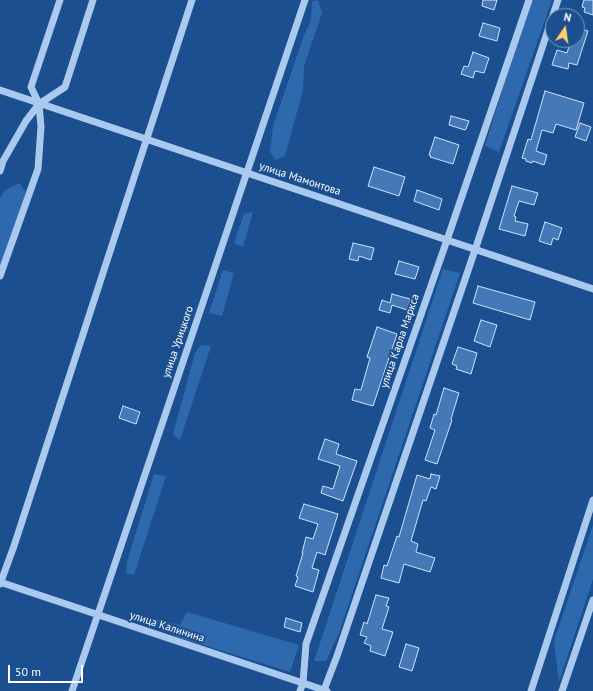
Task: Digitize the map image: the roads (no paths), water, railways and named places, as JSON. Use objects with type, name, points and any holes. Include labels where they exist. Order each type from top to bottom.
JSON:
[{"type":"street","points":[[0,276],[38,169],[41,126],[39,104],[31,87],[60,0]]},
{"type":"street","points":[[0,171],[26,121],[39,104],[65,87],[93,0]]},
{"type":"street","points":[[0,583],[19,531],[192,0]]},
{"type":"street","name":"улица Урицкого","points":[[72,691],[305,0]]},
{"type":"street","name":"улица Карла Маркса","points":[[300,691],[306,644],[529,0]]},
{"type":"street","points":[[325,690],[475,250],[558,0]]},
{"type":"street","name":"улица Мамонтова","points":[[0,90],[593,289]]},
{"type":"street","points":[[531,691],[593,500]]},
{"type":"street","name":"улица Калинина","points":[[0,583],[325,690]]},
{"type":"street","points":[[562,691],[593,600]]}]
